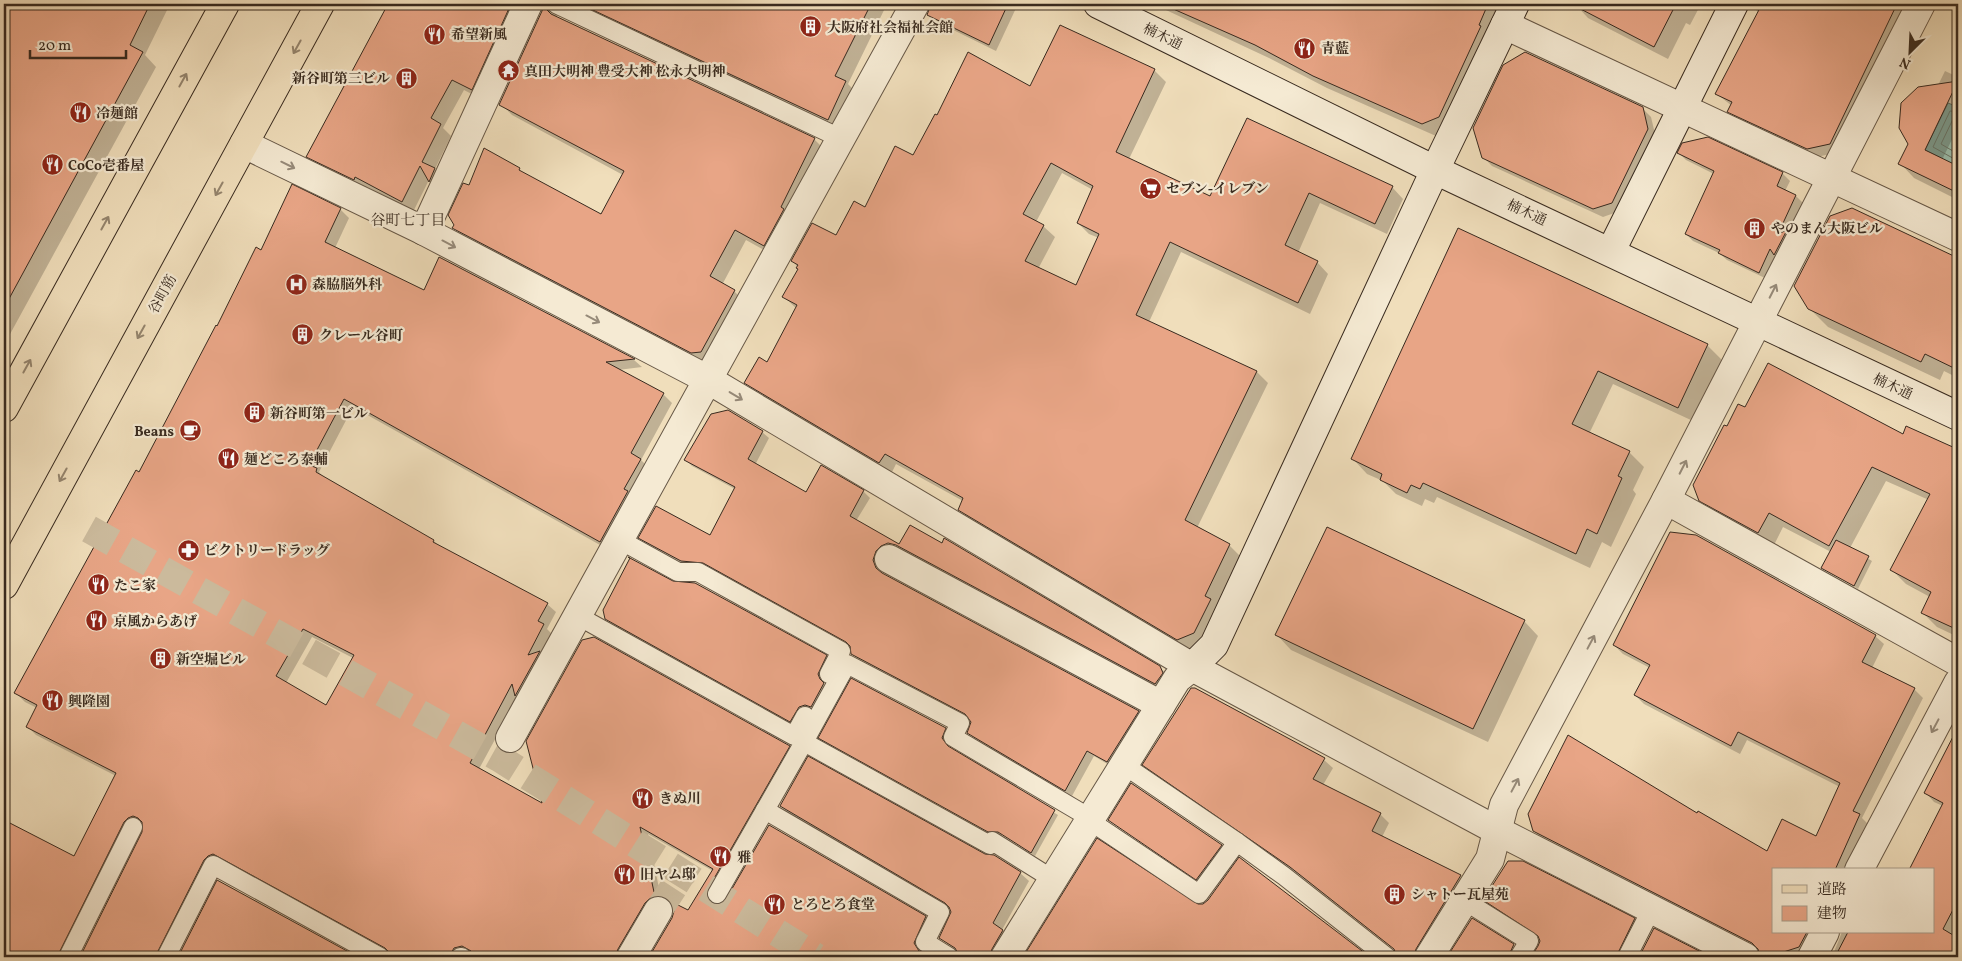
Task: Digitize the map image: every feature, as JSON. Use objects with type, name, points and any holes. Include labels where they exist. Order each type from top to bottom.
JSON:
[{"type":"main road","points":[[4,408],[225,4]]},
{"type":"main road","name":"谷町筋","points":[[4,585],[320,4]]},
{"type":"street","points":[[424,231],[528,4]]},
{"type":"street","points":[[510,738],[915,4]]},
{"type":"street","name":"楠木通","points":[[1098,4],[1435,170],[1958,416]]},
{"type":"street","points":[[1611,252],[1734,4]]},
{"type":"street","points":[[1429,957],[1490,858],[1504,805],[1666,500],[1921,4]]},
{"type":"street","points":[[1005,957],[1177,679],[1214,645],[1435,170],[1510,14],[1681,108],[1958,238]]},
{"type":"street","points":[[244,144],[424,231],[707,379],[1192,667],[1498,831],[1651,910],[1709,947],[1745,957]]},
{"type":"street","points":[[1666,500],[1958,662]]},
{"type":"street","points":[[889,559],[1161,705]]},
{"type":"street","points":[[1860,868],[1958,683]]},
{"type":"street","points":[[631,957],[658,911]]},
{"type":"street","points":[[1812,957],[1824,934]]},
{"type":"lane","points":[[556,4],[840,138]]},
{"type":"lane","points":[[578,616],[794,736],[841,651],[698,572],[678,572],[620,540]]},
{"type":"lane","points":[[717,894],[804,742],[846,664],[960,722],[952,737],[1085,815],[1090,821],[1199,894],[1237,842]]},
{"type":"lane","points":[[804,742],[990,845],[992,841],[1054,880]]},
{"type":"lane","points":[[1124,765],[1284,876],[1387,957]]},
{"type":"lane","points":[[765,810],[940,912],[925,942],[949,957]]},
{"type":"lane","points":[[68,957],[133,827]]},
{"type":"lane","points":[[166,957],[213,865],[380,957]]},
{"type":"lane","points":[[1465,901],[1529,941],[1519,957]]},
{"type":"lane","points":[[1627,957],[1651,910]]},
{"type":"water","points":[[1948,103],[1958,107],[1958,167],[1925,150]]},
{"type":"building","points":[[4,4],[150,4],[130,45],[143,52],[4,308]]},
{"type":"building","name":"新谷町第三ビル","points":[[388,4],[511,4],[472,90],[452,80],[431,118],[441,124],[422,162],[435,168],[429,182],[420,166],[402,202],[355,177],[354,180],[306,157]]},
{"type":"building","points":[[543,4],[546,4],[547,10],[551,14],[815,138],[781,207],[784,209],[764,246],[735,230],[710,276],[735,290],[701,352],[691,353],[452,228],[454,225],[448,215],[463,183],[469,185],[484,148],[520,168],[519,170],[601,214],[624,171],[499,105],[542,11]]},
{"type":"building","points":[[580,4],[871,4],[835,76],[846,81],[828,120]]},
{"type":"building","points":[[931,4],[1008,4],[989,45],[927,15]]},
{"type":"building","points":[[1162,4],[1488,4],[1479,25],[1481,26],[1439,117],[1422,124],[1313,76],[1255,45]]},
{"type":"building","points":[[1571,4],[1676,4],[1654,47]]},
{"type":"building","points":[[1762,4],[1897,4],[1830,144],[1807,149],[1727,112],[1732,102],[1715,94]]},
{"type":"building","points":[[1060,25],[1155,69],[1116,152],[1210,196],[1247,118],[1393,186],[1375,224],[1309,193],[1285,245],[1318,261],[1298,303],[1170,242],[1136,315],[1257,371],[1185,520],[1230,544],[1205,596],[1211,599],[1194,633],[1177,640],[958,510],[963,498],[885,454],[879,463],[744,383],[759,357],[767,362],[797,305],[782,297],[798,269],[796,268],[798,265],[791,261],[812,223],[836,235],[854,201],[865,207],[895,146],[913,155],[935,114],[937,115],[968,52],[1030,86]],"holes":[[[1051,163],[1093,186],[1077,223],[1099,234],[1076,285],[1025,261],[1044,225],[1023,214]]]},
{"type":"building","points":[[1525,52],[1643,107],[1648,129],[1612,203],[1593,209],[1482,158],[1473,128],[1503,65]]},
{"type":"building","points":[[1958,81],[1925,150],[1958,166],[1958,193],[1898,164],[1908,144],[1899,128],[1901,103],[1918,87]]},
{"type":"building","points":[[1708,137],[1783,172],[1777,186],[1796,195],[1778,234],[1787,230],[1774,255],[1770,249],[1759,273],[1718,253],[1720,250],[1685,234],[1714,171],[1677,153],[1682,143]]},
{"type":"building","points":[[292,184],[341,208],[325,242],[424,290],[439,257],[635,359],[606,362],[664,393],[631,453],[641,459],[624,489],[628,491],[600,542],[344,399],[309,465],[317,468],[316,472],[434,540],[433,542],[548,603],[538,621],[544,624],[528,655],[540,651],[515,696],[512,684],[470,763],[542,803],[526,741],[582,640],[594,637],[790,746],[708,889],[706,895],[711,903],[718,905],[726,899],[769,825],[926,916],[914,943],[919,951],[929,957],[649,957],[672,918],[674,911],[672,904],[668,900],[688,910],[713,869],[640,827],[654,892],[661,896],[651,897],[645,903],[615,957],[473,957],[471,951],[462,946],[454,948],[449,957],[391,957],[385,948],[213,854],[204,860],[155,957],[80,957],[142,832],[142,822],[133,816],[124,822],[57,957],[4,957],[4,820],[74,856],[116,773],[26,727],[37,705],[14,693],[136,470],[139,472],[217,326],[256,247],[261,250]],"holes":[[[303,629],[354,655],[326,705],[276,676]]]},
{"type":"building","points":[[1852,208],[1958,258],[1958,370],[1925,354],[1921,362],[1808,309],[1794,286],[1830,216]]},
{"type":"building","points":[[1458,228],[1708,344],[1678,408],[1598,371],[1572,424],[1630,451],[1618,476],[1622,478],[1597,534],[1587,529],[1576,554],[1423,483],[1420,489],[1411,485],[1407,493],[1380,480],[1382,474],[1351,459]]},
{"type":"building","points":[[1768,363],[1903,434],[1906,426],[1955,448],[1958,442],[1958,630],[1921,613],[1931,592],[1890,570],[1930,494],[1872,467],[1829,546],[1769,513],[1758,533],[1699,501],[1693,485],[1724,425],[1727,426],[1738,404],[1745,407]]},
{"type":"building","points":[[728,410],[763,431],[748,459],[806,492],[821,465],[864,490],[850,516],[899,544],[910,525],[942,543],[944,538],[1160,666],[1163,673],[1155,684],[896,545],[888,543],[876,551],[873,560],[876,568],[882,573],[1139,711],[1107,762],[1087,751],[1065,791],[967,733],[971,722],[965,714],[851,654],[850,646],[846,642],[703,563],[681,561],[638,538],[656,506],[710,535],[735,487],[684,460],[711,414]]},
{"type":"building","points":[[1327,527],[1525,620],[1473,729],[1275,635]]},
{"type":"building","points":[[1670,532],[1696,535],[1876,635],[1862,662],[1915,688],[1853,811],[1860,814],[1836,868],[1772,868],[1772,934],[1806,934],[1799,947],[1768,957],[1760,957],[1758,949],[1752,943],[1533,831],[1528,814],[1568,735],[1697,813],[1698,811],[1767,851],[1782,819],[1816,836],[1840,783],[1738,732],[1731,746],[1634,695],[1650,665],[1613,645]]},
{"type":"building","points":[[1836,540],[1869,556],[1854,586],[1821,568]]},
{"type":"building","points":[[630,558],[673,581],[695,583],[827,655],[818,674],[824,683],[811,707],[805,705],[799,707],[790,722],[605,619],[603,610]]},
{"type":"building","points":[[851,678],[946,728],[942,738],[948,746],[1055,810],[1031,853],[998,832],[988,832],[818,738]]},
{"type":"building","points":[[1191,688],[1195,688],[1325,758],[1313,779],[1381,813],[1372,831],[1461,875],[1416,949],[1414,957],[1397,957],[1394,949],[1290,867],[1142,765]]},
{"type":"building","points":[[1958,727],[1958,900],[1943,929],[1958,938],[1958,957],[1835,957],[1847,934],[1934,934],[1934,868],[1910,868],[1943,803],[1924,793]]},
{"type":"building","points":[[808,756],[985,854],[994,855],[1021,872],[993,923],[1003,930],[989,957],[960,957],[955,948],[939,938],[951,912],[945,903],[780,806]]},
{"type":"building","points":[[1131,783],[1222,845],[1196,880],[1108,820]]},
{"type":"building","points":[[1097,838],[1198,904],[1203,904],[1208,900],[1239,857],[1370,957],[1023,957]]},
{"type":"building","points":[[1508,861],[1523,861],[1635,918],[1616,957],[1531,957],[1540,941],[1538,936],[1483,900]]},
{"type":"building","points":[[217,880],[358,957],[178,957]]},
{"type":"building","points":[[1472,918],[1514,944],[1508,957],[1447,957]]},
{"type":"building","points":[[1654,928],[1711,957],[1639,957]]},
{"type":"tunnel","points":[[89,529],[499,758],[816,957]]},
{"type":"tunnel","points":[[658,911],[683,873]]},
{"type":"place","name":"大阪府社会福祉会館","points":[[811,27]]},
{"type":"place","name":"希望新風","points":[[435,34]]},
{"type":"place","name":"青藍","points":[[1305,48]]},
{"type":"place","name":"真田大明神 豊受大神 松永大明神","points":[[508,71]]},
{"type":"place","name":"新谷町第三ビル","points":[[406,78]]},
{"type":"place","name":"冷麺館","points":[[80,113]]},
{"type":"place","name":"CoCo壱番屋","points":[[52,165]]},
{"type":"place","name":"セブン-イレブン","points":[[1150,188]]},
{"type":"place","name":"やのまん大阪ビル","points":[[1755,228]]},
{"type":"place","name":"森脇脳外科","points":[[296,284]]},
{"type":"place","name":"クレール谷町","points":[[303,335]]},
{"type":"place","name":"新谷町第一ビル","points":[[254,413]]},
{"type":"place","name":"Beans","points":[[190,431]]},
{"type":"place","name":"麺どころ泰輔","points":[[228,459]]},
{"type":"place","name":"ビクトリードラッグ","points":[[188,550]]},
{"type":"place","name":"たこ家","points":[[98,585]]},
{"type":"place","name":"京風からあげ","points":[[97,621]]},
{"type":"place","name":"新空堀ビル","points":[[160,659]]},
{"type":"place","name":"興隆園","points":[[52,701]]},
{"type":"place","name":"きぬ川","points":[[643,798]]},
{"type":"place","name":"雅","points":[[721,857]]},
{"type":"place","name":"旧ヤム邸","points":[[624,874]]},
{"type":"place","name":"シャトー瓦屋苑","points":[[1395,894]]},
{"type":"place","name":"とろとろ食堂","points":[[775,904]]},
{"type":"district","name":"谷町七丁目","points":[[408,220]]}]
